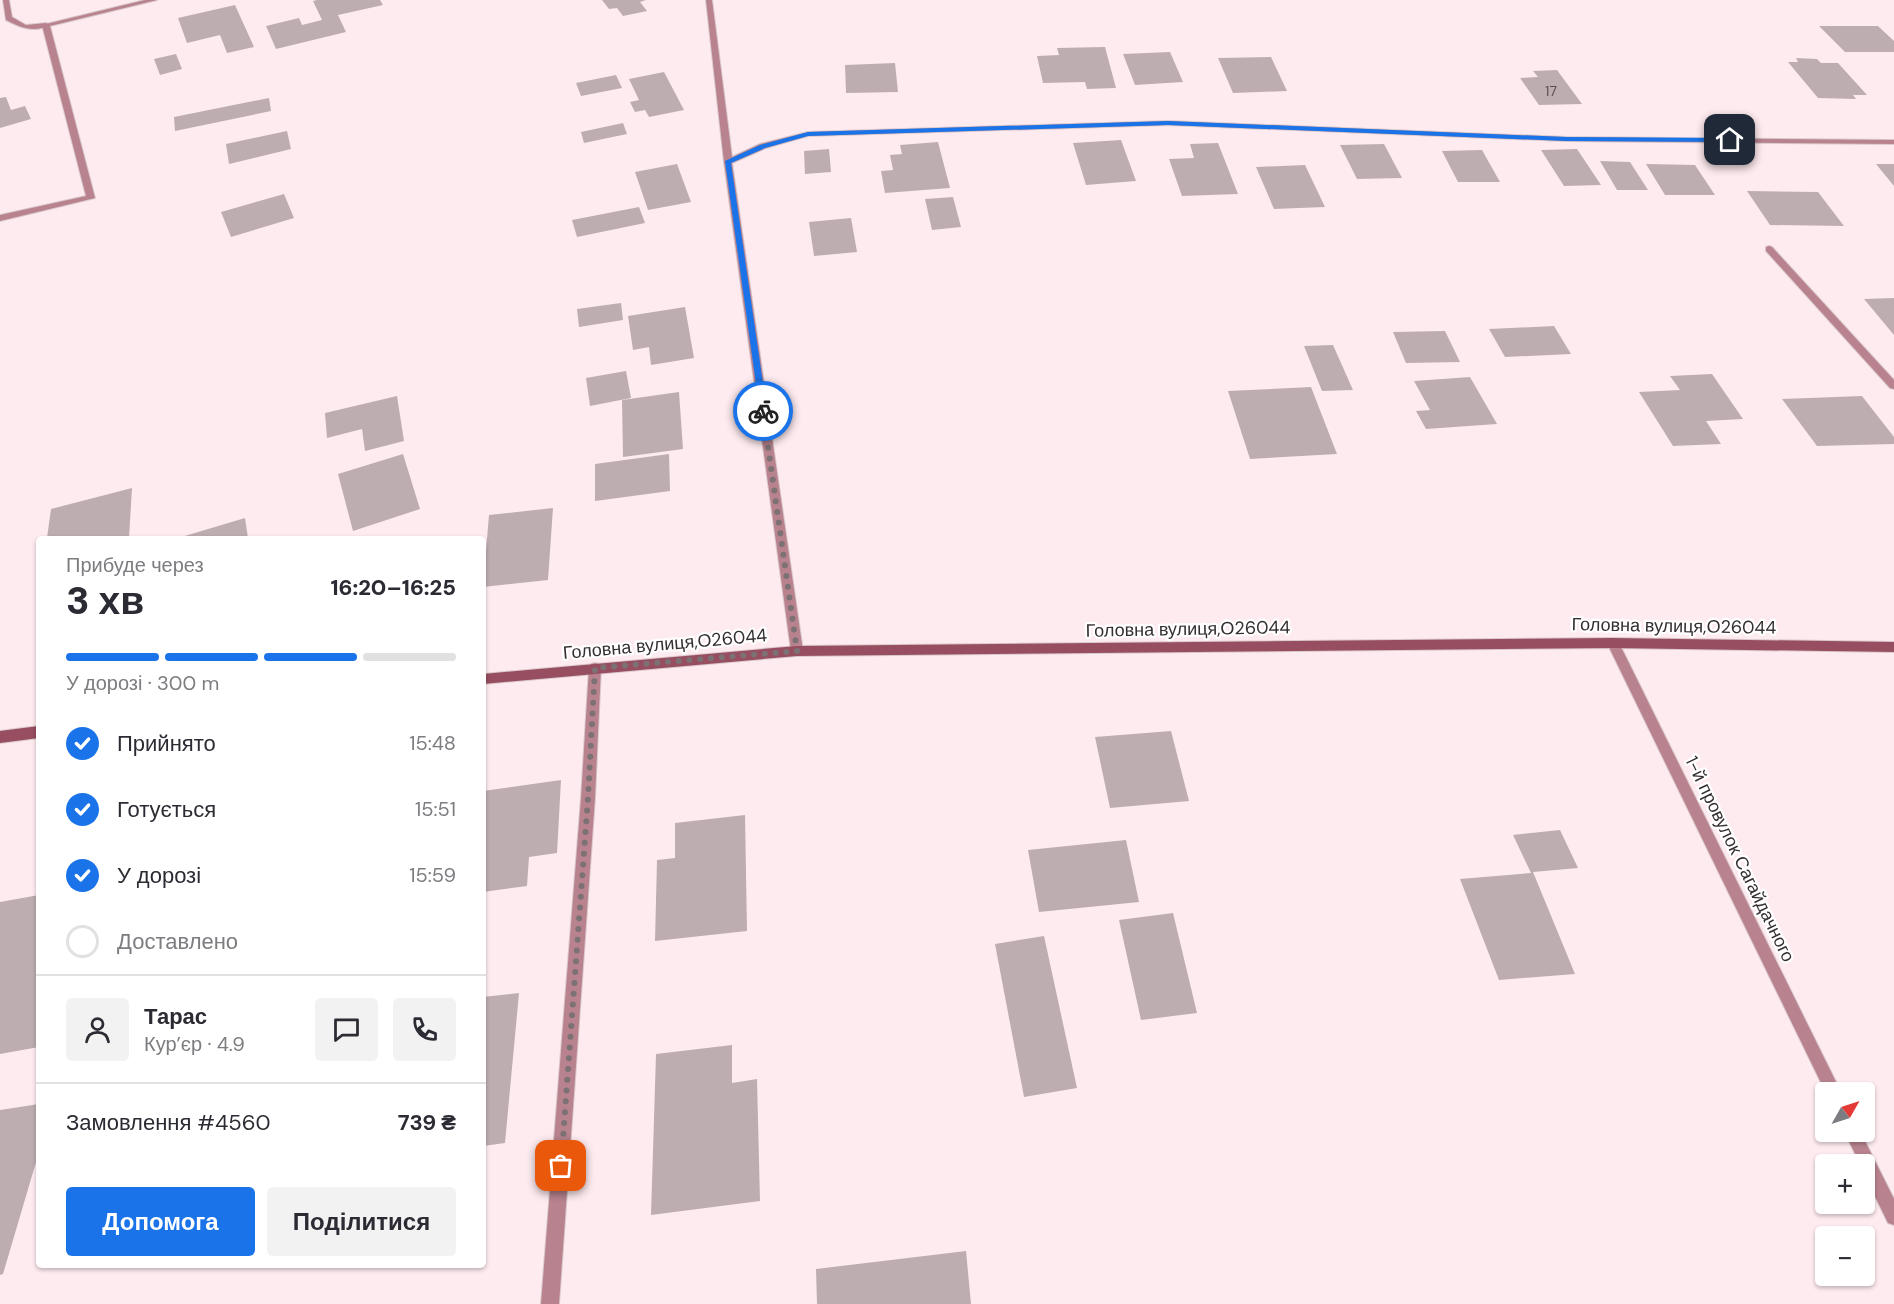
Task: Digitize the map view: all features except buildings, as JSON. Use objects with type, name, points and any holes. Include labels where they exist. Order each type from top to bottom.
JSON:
[{"type":"main road","name":"Головна вулиця,О26044","points":[[486,679],[797,651],[1613,643],[1894,648]]},
{"type":"main road","points":[[0,737],[36,732]]},
{"type":"street","points":[[6,0],[9,18],[25,27],[46,25],[154,0]]},
{"type":"street","points":[[709,0],[728,162],[797,651]]},
{"type":"street","points":[[0,218],[91,198],[46,25]]},
{"type":"street","points":[[728,162],[763,147],[808,134],[1168,123],[1566,139],[1894,142]]},
{"type":"street","points":[[1769,249],[1894,386]]},
{"type":"street","name":"1-й провулок Сагайдачного","points":[[1613,643],[1828,1082]]},
{"type":"street","points":[[550,1304],[588,798],[595,668]]},
{"type":"street","points":[[1857,1142],[1894,1218]]},
{"type":"way so far","points":[[561,1166],[588,798],[595,668],[797,651],[763,411]]},
{"type":"route","points":[[763,411],[728,162],[763,147],[808,134],[1168,123],[1566,139],[1730,140]]}]
